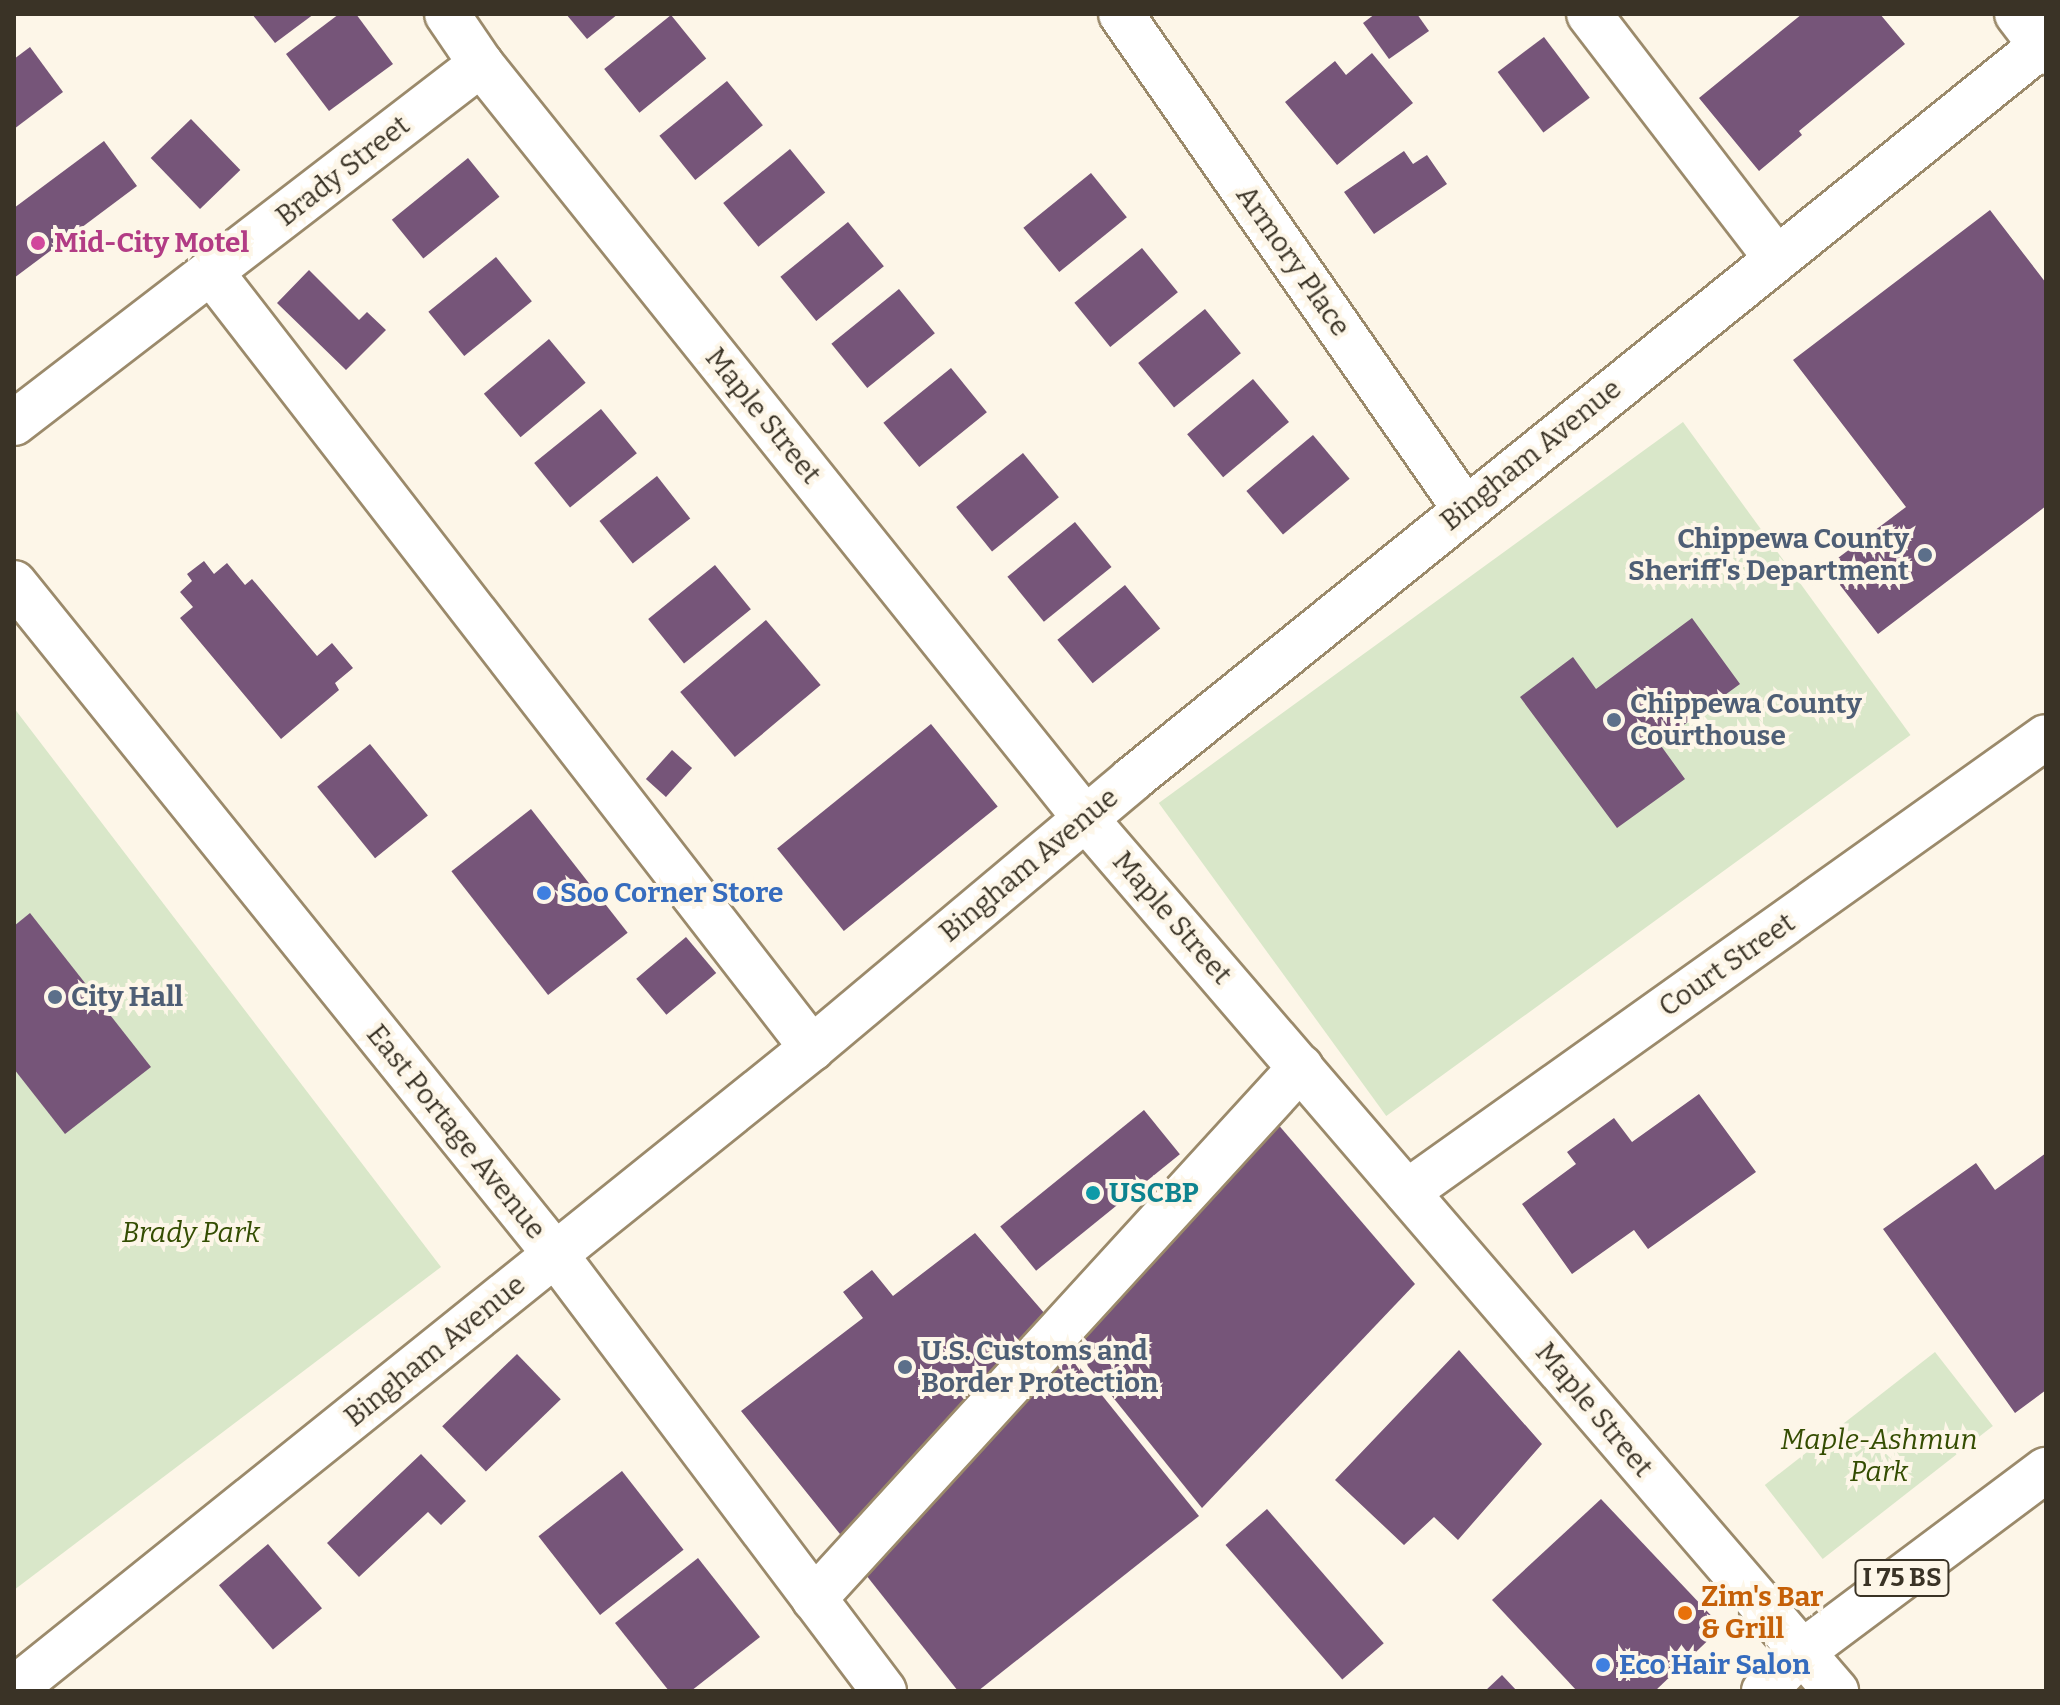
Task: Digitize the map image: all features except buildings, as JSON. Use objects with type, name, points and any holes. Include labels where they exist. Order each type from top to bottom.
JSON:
[{"type":"street","name":"Maple Street","points":[[447,14],[481,64],[1085,818],[1836,1691]]},
{"type":"street","name":"Armory Place","points":[[1121,14],[1465,509]]},
{"type":"street","points":[[1589,14],[1776,258]]},
{"type":"street","name":"Bingham Avenue","points":[[14,1689],[812,1048],[1085,818],[1776,258],[2038,39]]},
{"type":"street","name":"Brady Street","points":[[14,423],[481,64]]},
{"type":"street","points":[[211,272],[812,1048]]},
{"type":"street","name":"East Portage Avenue","points":[[14,583],[555,1254],[884,1691]]},
{"type":"street","name":"Court Street","points":[[1407,1192],[2046,737]]},
{"type":"street","points":[[814,1599],[1301,1067]]},
{"type":"street","name":"I 75 BS","points":[[1764,1691],[1801,1653],[2046,1470]]},
{"type":"green space","points":[[1683,422],[1910,735],[1386,1116],[1159,803]]},
{"type":"green space","name":"Brady Park","points":[[14,708],[441,1267],[14,1590]]},
{"type":"green space","name":"Maple-Ashmun Park","points":[[1935,1352],[1993,1426],[1823,1559],[1765,1485]]},
{"type":"place","name":"Mid-City Motel","points":[[38,243]]},
{"type":"place","name":"Chippewa County Sheriff's Department","points":[[1925,555]]},
{"type":"place","name":"Chippewa County Courthouse","points":[[1614,720]]},
{"type":"place","name":"Soo Corner Store","points":[[544,893]]},
{"type":"place","name":"City Hall","points":[[55,997]]},
{"type":"place","name":"USCBP","points":[[1093,1193]]},
{"type":"place","name":"U.S. Customs and Border Protection","points":[[905,1367]]},
{"type":"place","name":"Zim's Bar & Grill","points":[[1685,1613]]},
{"type":"place","name":"Eco Hair Salon","points":[[1603,1665]]}]
